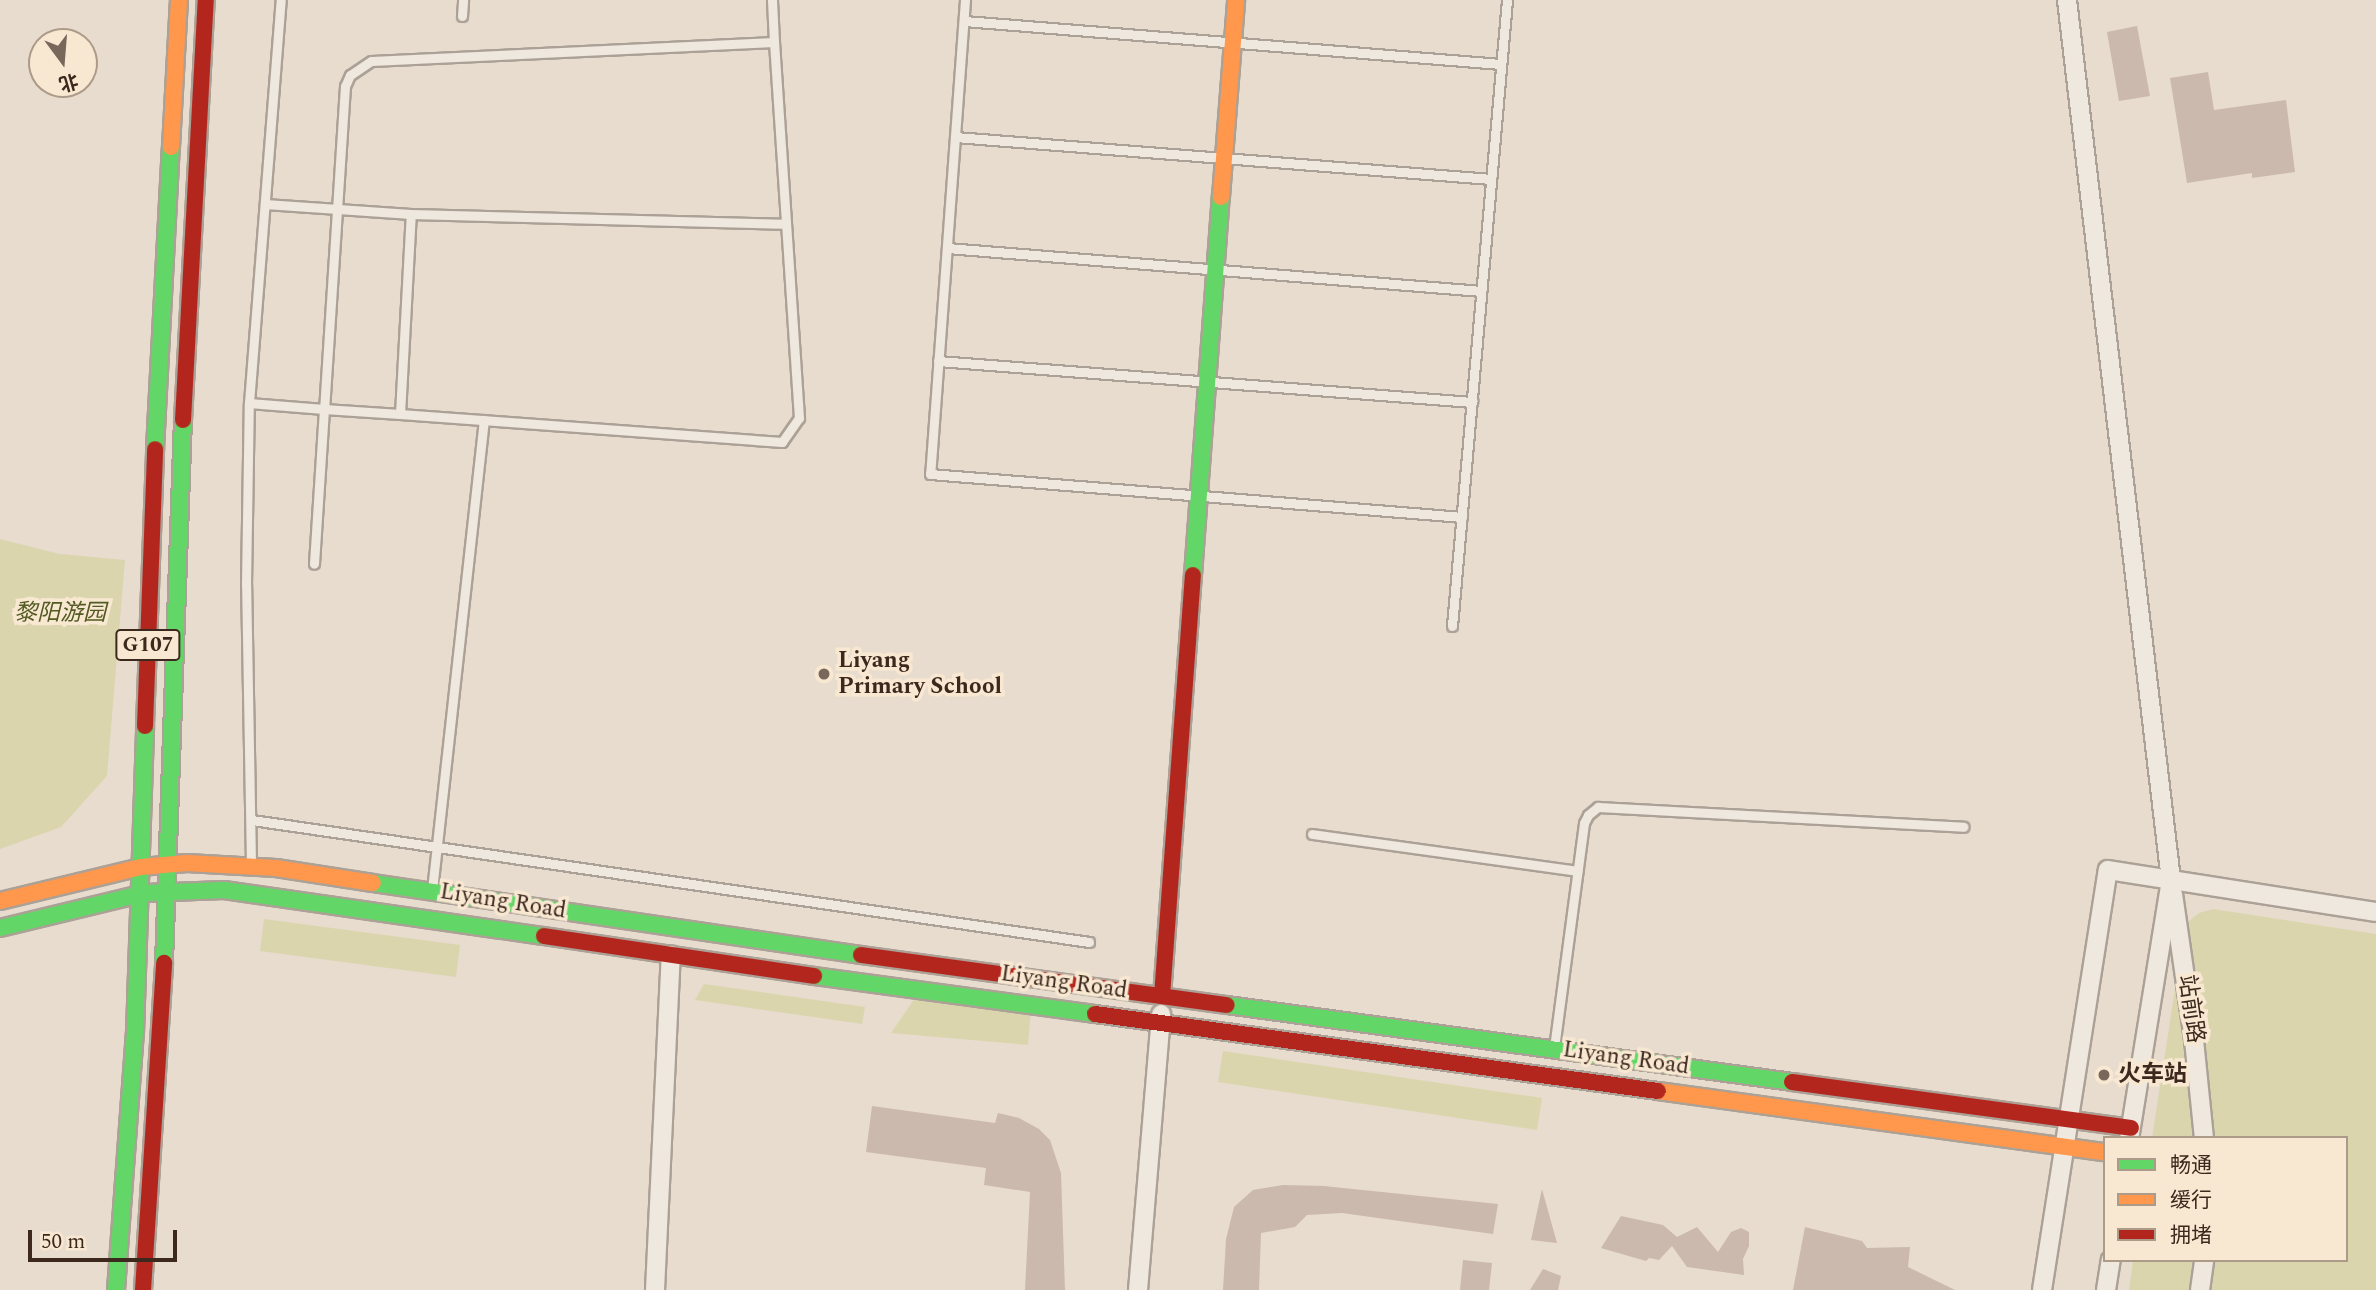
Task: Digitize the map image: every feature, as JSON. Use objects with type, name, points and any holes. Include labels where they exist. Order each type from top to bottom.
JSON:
[{"type":"main road","name":"G107","points":[[116,1290],[135,1033],[156,414],[179,0]]},
{"type":"main road","name":"G107","points":[[143,1290],[162,1034],[183,415],[206,0]]},
{"type":"main road","points":[[1162,996],[1236,0]]},
{"type":"main road","name":"Liyang Road","points":[[0,901],[140,867],[168,864],[251,866],[789,945],[2069,1120],[2130,1133]]},
{"type":"main road","name":"Liyang Road","points":[[0,928],[139,895],[167,891],[224,890],[272,895],[671,955],[2103,1152]]},
{"type":"street","points":[[2067,0],[2171,880],[2130,1133]]},
{"type":"street","points":[[2042,1290],[2108,870],[2376,912]]},
{"type":"street","name":"站前路","points":[[2171,880],[2194,1040],[2204,1136]]},
{"type":"street","points":[[655,1290],[671,955]]},
{"type":"street","points":[[1138,1290],[1162,996]]},
{"type":"street","points":[[2106,1290],[2111,1262]]},
{"type":"street","points":[[2200,1290],[2204,1262]]},
{"type":"lane","points":[[251,866],[246,584],[249,403],[281,0]]},
{"type":"lane","points":[[462,16],[463,0]]},
{"type":"lane","points":[[249,403],[782,442],[799,418],[772,0]]},
{"type":"lane","points":[[965,0],[930,474],[1462,517]]},
{"type":"lane","points":[[1452,626],[1507,0]]},
{"type":"lane","points":[[964,21],[1501,64]]},
{"type":"lane","points":[[314,564],[345,86],[358,67],[372,61],[774,42]]},
{"type":"lane","points":[[955,137],[1491,179]]},
{"type":"lane","points":[[265,204],[411,214],[786,224]]},
{"type":"lane","points":[[400,414],[411,214]]},
{"type":"lane","points":[[947,248],[1481,291]]},
{"type":"lane","points":[[938,361],[1472,402]]},
{"type":"lane","points":[[432,891],[484,420]]},
{"type":"lane","points":[[1553,1050],[1584,823],[1588,815],[1598,807],[1963,827]]},
{"type":"lane","points":[[252,820],[1089,942]]},
{"type":"lane","points":[[1312,834],[1577,871]]},
{"type":"green space","name":"黎阳游园","points":[[0,539],[60,554],[125,560],[107,776],[61,827],[0,849]]},
{"type":"green space","points":[[2213,909],[2376,934],[2376,1290],[2129,1290],[2133,1262],[2348,1262],[2348,1136],[2152,1136],[2183,937],[2189,921],[2199,913]]},
{"type":"green space","points":[[264,919],[460,945],[456,977],[260,951]]},
{"type":"green space","points":[[704,984],[865,1007],[862,1024],[695,1000]]},
{"type":"green space","points":[[915,998],[1031,1008],[1028,1045],[891,1033]]},
{"type":"green space","points":[[1223,1051],[1542,1098],[1537,1130],[1218,1082]]},
{"type":"building","points":[[2137,26],[2150,96],[2119,101],[2107,32]]},
{"type":"building","points":[[2208,72],[2214,110],[2286,100],[2295,172],[2252,178],[2252,173],[2187,183],[2170,78]]},
{"type":"building","points":[[872,1106],[995,1123],[998,1113],[1019,1118],[1039,1129],[1050,1140],[1061,1173],[1065,1290],[1025,1290],[1030,1192],[984,1185],[986,1168],[866,1152]]},
{"type":"building","points":[[1283,1185],[1324,1186],[1498,1204],[1493,1234],[1342,1213],[1307,1215],[1295,1227],[1261,1233],[1259,1290],[1223,1290],[1226,1239],[1234,1207],[1253,1190]]},
{"type":"building","points":[[1542,1189],[1557,1243],[1531,1240]]},
{"type":"building","points":[[1621,1216],[1663,1225],[1677,1237],[1697,1227],[1718,1252],[1731,1232],[1741,1228],[1749,1232],[1749,1246],[1743,1259],[1744,1275],[1687,1267],[1672,1246],[1659,1260],[1649,1258],[1646,1261],[1601,1248]]},
{"type":"building","points":[[1805,1227],[1862,1241],[1867,1248],[1910,1247],[1908,1267],[1955,1290],[1793,1290]]},
{"type":"building","points":[[1463,1260],[1492,1263],[1489,1290],[1460,1290]]},
{"type":"building","points":[[1543,1269],[1561,1276],[1558,1290],[1530,1290]]},
{"type":"traffic: fast","points":[[155,449],[171,147]]},
{"type":"traffic: fast","points":[[1193,575],[1221,197]]},
{"type":"traffic: fast","points":[[164,963],[183,420]]},
{"type":"traffic: fast","points":[[116,1290],[135,1033],[145,726]]},
{"type":"traffic: fast","points":[[373,883],[861,955]]},
{"type":"traffic: fast","points":[[0,928],[145,893],[224,890],[544,936]]},
{"type":"traffic: fast","points":[[814,976],[1095,1014]]},
{"type":"traffic: fast","points":[[1227,1005],[1792,1082]]},
{"type":"traffic: slow","points":[[171,147],[179,0]]},
{"type":"traffic: slow","points":[[1221,197],[1236,0]]},
{"type":"traffic: slow","points":[[0,901],[141,867],[187,863],[276,868],[373,883]]},
{"type":"traffic: slow","points":[[1658,1091],[2103,1152]]},
{"type":"traffic: jam","points":[[183,420],[206,0]]},
{"type":"traffic: jam","points":[[145,726],[155,449]]},
{"type":"traffic: jam","points":[[1162,996],[1193,575]]},
{"type":"traffic: jam","points":[[544,936],[814,976]]},
{"type":"traffic: jam","points":[[861,955],[1227,1005]]},
{"type":"traffic: jam","points":[[143,1290],[164,963]]},
{"type":"traffic: jam","points":[[1095,1014],[1658,1091]]},
{"type":"traffic: jam","points":[[1792,1082],[2131,1128]]},
{"type":"place","name":"Liyang Primary School","points":[[824,674]]},
{"type":"place","name":"火车站","points":[[2104,1075]]}]
